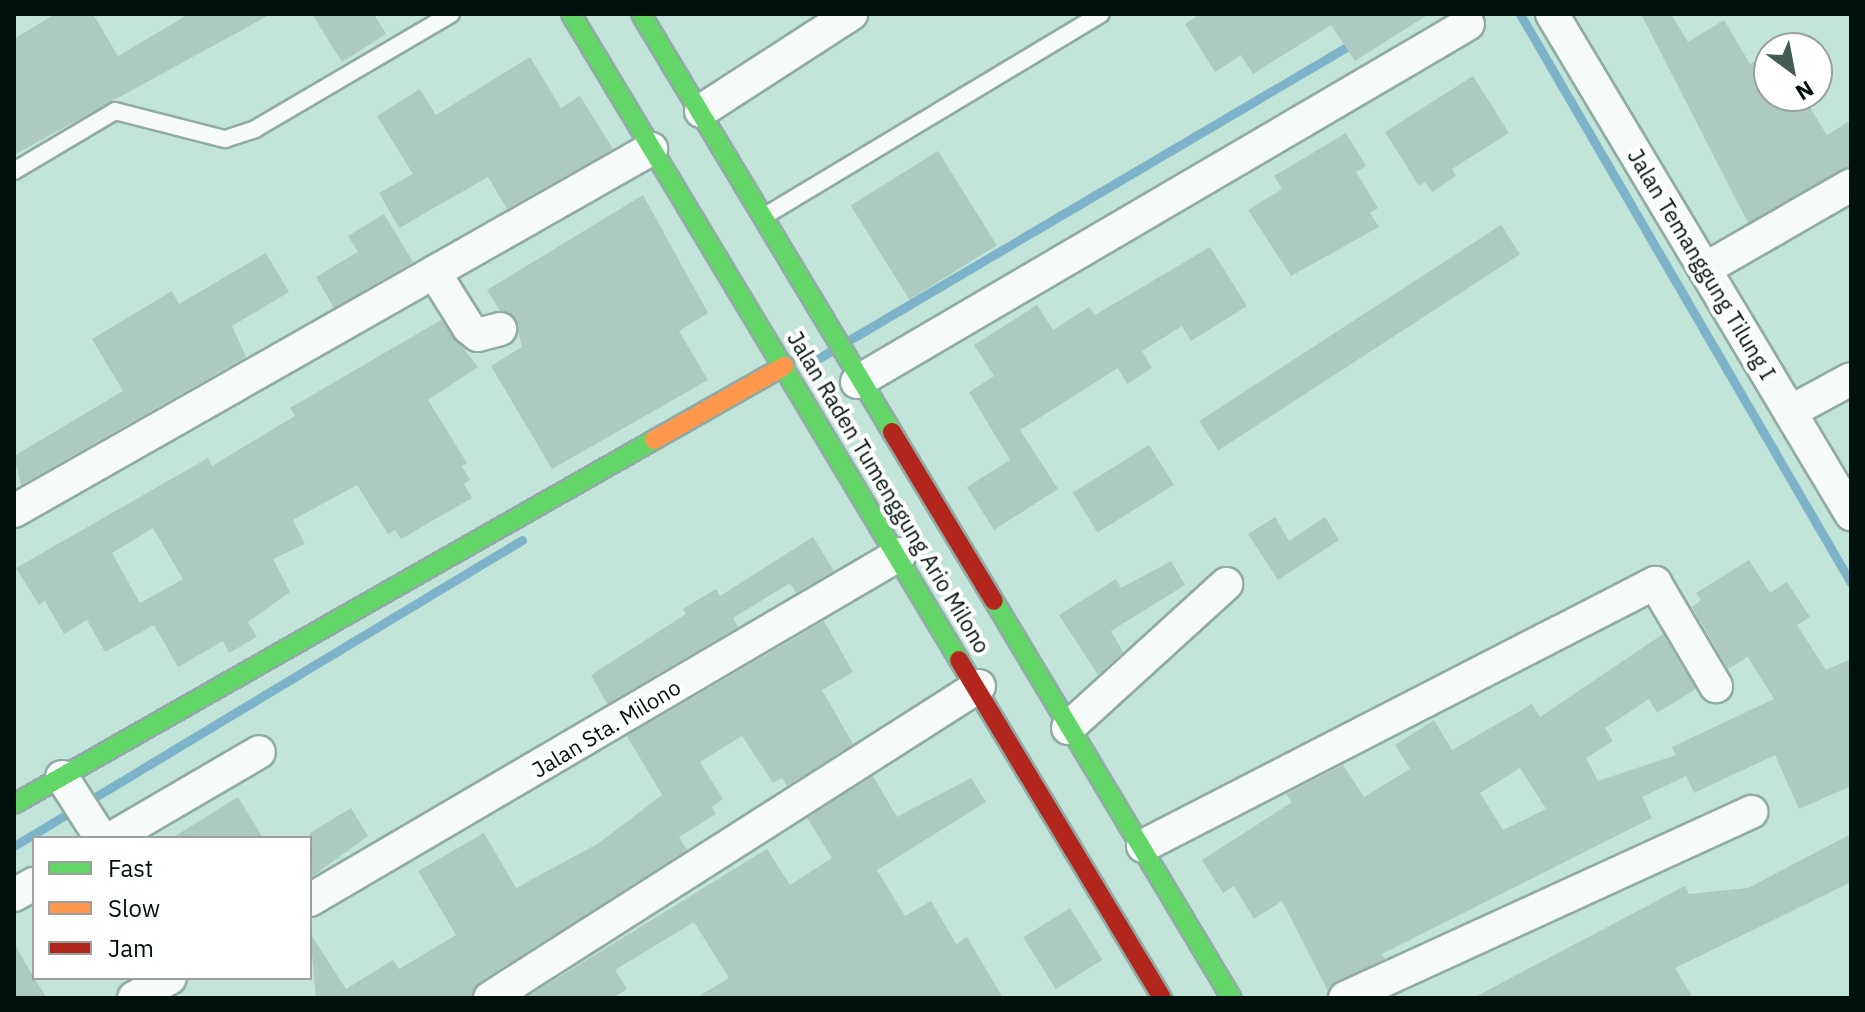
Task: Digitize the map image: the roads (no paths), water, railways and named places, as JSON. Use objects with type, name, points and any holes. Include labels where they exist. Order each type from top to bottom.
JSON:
[{"type":"main road","name":"Jalan Raden Tumenggung Ario Milono","points":[[571,14],[788,372],[850,460],[900,554],[1160,997]]},
{"type":"main road","name":"Jalan Raden Tumenggung Ario Milono","points":[[641,14],[701,111],[856,381],[884,439],[1143,846],[1232,998]]},
{"type":"main road","points":[[14,804],[89,817],[788,372]]},
{"type":"street","points":[[701,111],[851,14]]},
{"type":"street","name":"Jalan Temanggung Tilung I","points":[[1552,14],[1851,514]]},
{"type":"street","points":[[856,381],[1468,24]]},
{"type":"street","points":[[14,511],[651,149]]},
{"type":"street","points":[[1705,269],[1851,185]]},
{"type":"street","points":[[434,272],[469,328],[478,335],[500,329]]},
{"type":"street","points":[[1790,412],[1851,379]]},
{"type":"street","name":"Jalan Sta. Milono","points":[[312,899],[900,554]]},
{"type":"street","points":[[1143,846],[1655,583],[1716,686]]},
{"type":"street","points":[[1068,728],[1226,584]]},
{"type":"street","points":[[490,998],[979,686]]},
{"type":"street","points":[[89,817],[259,752]]},
{"type":"street","points":[[1345,998],[1752,812]]},
{"type":"street","points":[[14,895],[32,885]]},
{"type":"street","points":[[134,998],[166,980]]},
{"type":"lane","points":[[14,171],[115,111],[209,137],[255,129],[451,14]]},
{"type":"lane","points":[[761,218],[1101,14]]},
{"type":"waterway","points":[[1520,14],[1851,583]]},
{"type":"waterway","points":[[851,339],[1355,42]]},
{"type":"waterway","points":[[807,365],[831,351]]},
{"type":"waterway","points":[[14,846],[522,540]]}]
